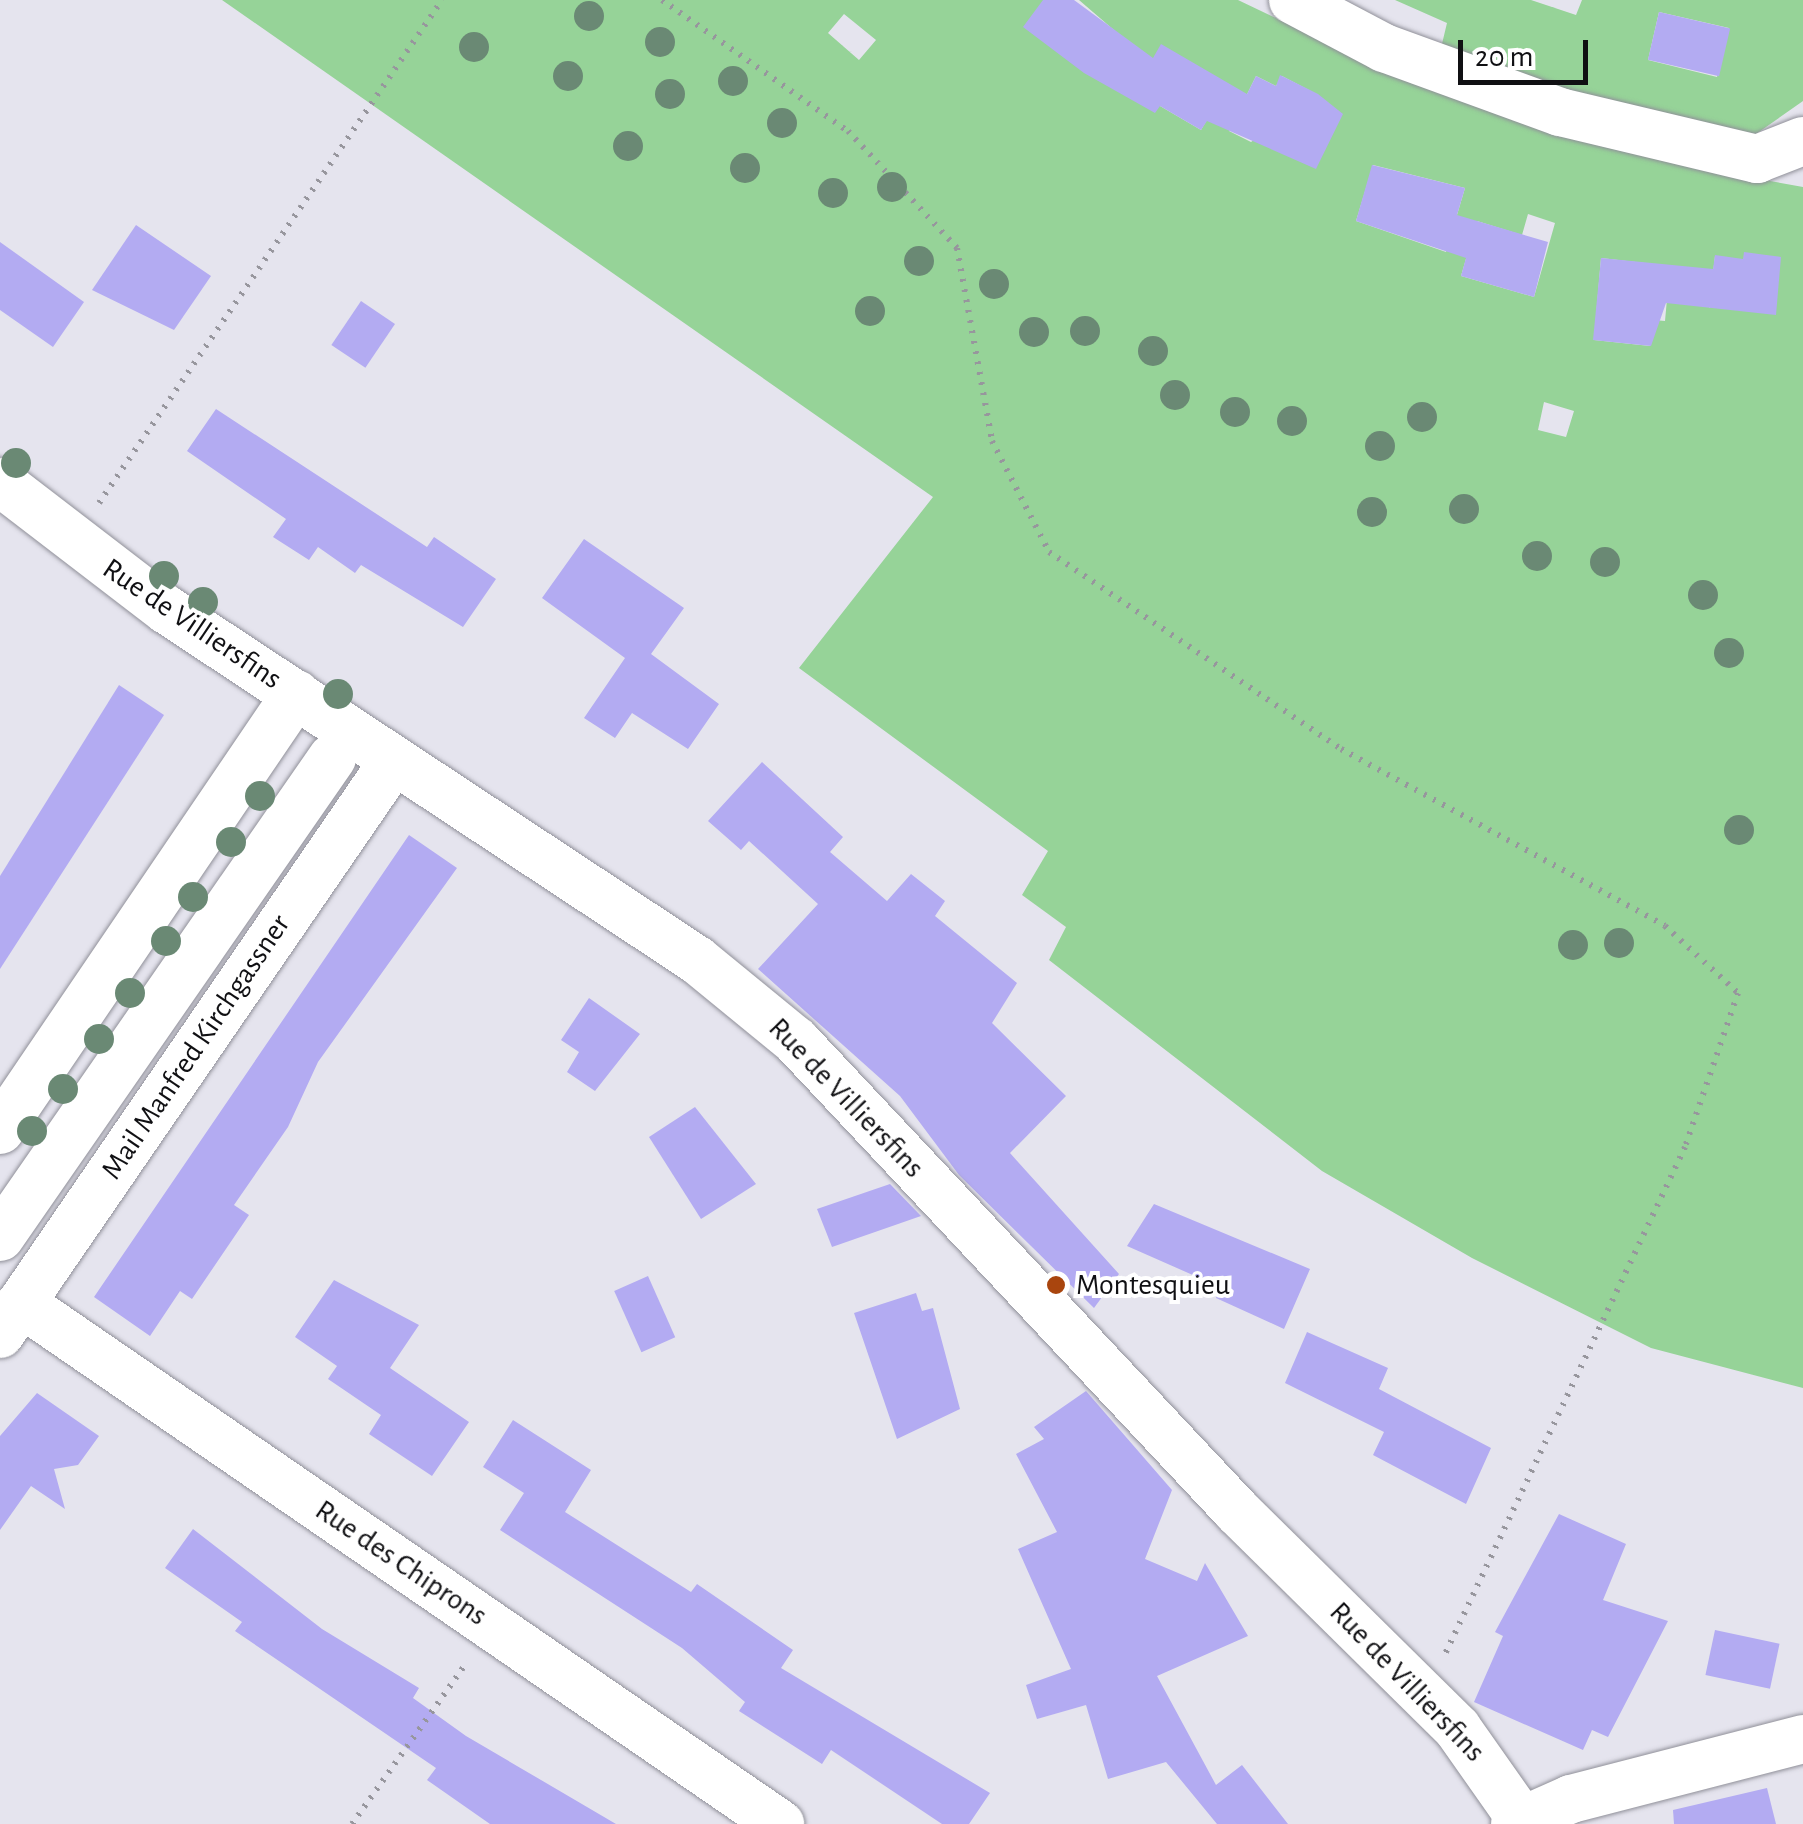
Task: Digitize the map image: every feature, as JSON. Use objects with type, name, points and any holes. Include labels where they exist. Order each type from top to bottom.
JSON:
[{"type":"street","points":[[1293,0],[1384,48],[1560,112],[1756,159],[1803,141]]},
{"type":"street","name":"Rue de Villiersfins","points":[[0,482],[71,543],[393,762],[698,960],[796,1041],[1237,1511],[1426,1696],[1500,1780],[1518,1821]]},
{"type":"street","points":[[0,1130],[296,694]]},
{"type":"street","name":"Mail Manfred Kirchgassner","points":[[0,1237],[332,758]]},
{"type":"street","name":"Mail Manfred Kirchgassner","points":[[11,1318],[393,762]]},
{"type":"street","name":"Rue des Chiprons","points":[[11,1318],[493,1626],[780,1824]]},
{"type":"street","points":[[1518,1821],[1803,1739]]},
{"type":"path","points":[[71,543],[442,0]]},
{"type":"path","points":[[662,0],[848,131],[957,248],[992,441],[1049,552],[1341,750],[1666,926],[1738,993],[1686,1147],[1426,1696]]},
{"type":"path","points":[[352,1824],[493,1626]]},
{"type":"green space","points":[[222,0],[1043,0],[1115,31],[1079,0],[1238,0],[1381,68],[1703,169],[1803,187],[1803,1388],[1651,1348],[1472,1258],[1322,1171],[1049,960],[1066,927],[1022,895],[1048,851],[799,668],[933,497]],"holes":[[[844,14],[876,40],[859,60],[828,33]],[[1256,76],[1276,86],[1282,76],[1318,95],[1251,142],[1229,131]],[[1228,83],[1201,130],[1160,106]],[[1373,165],[1465,188],[1446,252],[1356,221]],[[1528,214],[1555,223],[1534,297],[1461,276],[1477,221],[1522,235]],[[1715,256],[1752,261],[1709,308]],[[1601,258],[1670,266],[1665,321],[1654,320],[1650,346],[1594,340]],[[1544,402],[1574,411],[1566,437],[1538,430]]]},
{"type":"green space","points":[[1395,0],[1531,0],[1576,15],[1582,0],[1803,0],[1803,101],[1756,134],[1615,105],[1441,48],[1447,23]],"holes":[[[1659,12],[1729,28],[1717,77],[1648,60]]]},
{"type":"building","points":[[1043,0],[1074,0],[1153,58],[1161,44],[1247,94],[1256,76],[1276,86],[1280,75],[1318,94],[1343,114],[1316,169],[1207,121],[1201,130],[1160,106],[1155,113],[1084,73],[1023,27]]},
{"type":"building","points":[[1659,12],[1730,28],[1719,76],[1648,60]]},
{"type":"building","points":[[1372,165],[1465,188],[1457,215],[1548,242],[1534,297],[1461,276],[1466,258],[1356,221]]},
{"type":"building","points":[[136,225],[211,276],[174,330],[92,290]]},
{"type":"building","points":[[0,242],[84,302],[53,347],[0,310]]},
{"type":"building","points":[[1744,252],[1781,257],[1776,315],[1666,303],[1651,346],[1593,340],[1601,258],[1713,269],[1715,255],[1743,259]]},
{"type":"building","points":[[361,301],[395,324],[365,368],[331,345]]},
{"type":"building","points":[[216,409],[427,547],[434,537],[496,579],[463,627],[361,565],[355,573],[318,547],[309,560],[273,537],[286,519],[187,451]]},
{"type":"building","points":[[584,539],[684,608],[651,654],[719,704],[688,749],[632,713],[615,738],[584,718],[625,658],[542,598]]},
{"type":"building","points":[[119,685],[164,715],[0,969],[0,876]]},
{"type":"building","points":[[762,762],[843,837],[830,852],[887,901],[911,874],[945,901],[935,916],[1017,983],[992,1023],[1066,1096],[1010,1153],[1119,1274],[1094,1308],[959,1175],[900,1096],[758,969],[818,904],[749,841],[741,850],[708,821]]},
{"type":"building","points":[[409,835],[457,868],[318,1062],[288,1127],[234,1205],[249,1215],[192,1299],[180,1291],[150,1336],[94,1297]]},
{"type":"building","points":[[589,998],[640,1034],[595,1091],[567,1072],[579,1052],[561,1040]]},
{"type":"building","points":[[695,1107],[756,1184],[701,1219],[649,1137]]},
{"type":"building","points":[[890,1184],[921,1216],[832,1247],[817,1209]]},
{"type":"building","points":[[1154,1204],[1310,1269],[1284,1329],[1216,1298],[1220,1287],[1127,1246]]},
{"type":"building","points":[[648,1276],[675,1337],[641,1352],[614,1291]]},
{"type":"building","points":[[334,1280],[419,1325],[390,1368],[469,1422],[432,1476],[369,1434],[381,1415],[328,1379],[337,1366],[295,1337]]},
{"type":"building","points":[[916,1293],[922,1311],[933,1308],[960,1409],[897,1439],[854,1313]]},
{"type":"building","points":[[1307,1332],[1388,1368],[1379,1389],[1491,1448],[1466,1504],[1373,1455],[1384,1432],[1285,1383]]},
{"type":"building","points":[[1086,1391],[1172,1490],[1145,1559],[1197,1581],[1205,1563],[1248,1636],[1157,1676],[1216,1785],[1242,1765],[1288,1824],[1217,1824],[1166,1762],[1108,1779],[1086,1705],[1037,1719],[1026,1685],[1071,1669],[1018,1549],[1057,1532],[1016,1454],[1044,1439],[1034,1427]]},
{"type":"building","points":[[37,1393],[99,1436],[78,1465],[54,1469],[65,1509],[31,1486],[0,1530],[0,1436]]},
{"type":"building","points":[[513,1420],[591,1470],[565,1512],[691,1592],[697,1584],[793,1650],[781,1668],[990,1793],[969,1824],[942,1824],[831,1750],[822,1764],[739,1711],[745,1702],[682,1648],[500,1530],[524,1493],[483,1467]]},
{"type":"building","points":[[1559,1514],[1626,1544],[1603,1600],[1668,1621],[1608,1737],[1592,1730],[1583,1750],[1474,1702],[1503,1636],[1495,1632]]},
{"type":"building","points":[[193,1529],[322,1629],[419,1688],[413,1698],[466,1736],[616,1824],[490,1824],[427,1780],[436,1768],[235,1631],[242,1622],[165,1568]]},
{"type":"building","points":[[1715,1630],[1780,1644],[1770,1689],[1705,1675]]},
{"type":"building","points":[[1767,1788],[1776,1824],[1674,1824],[1673,1810]]},
{"type":"place","name":"Montesquieu","points":[[1056,1285]]}]
